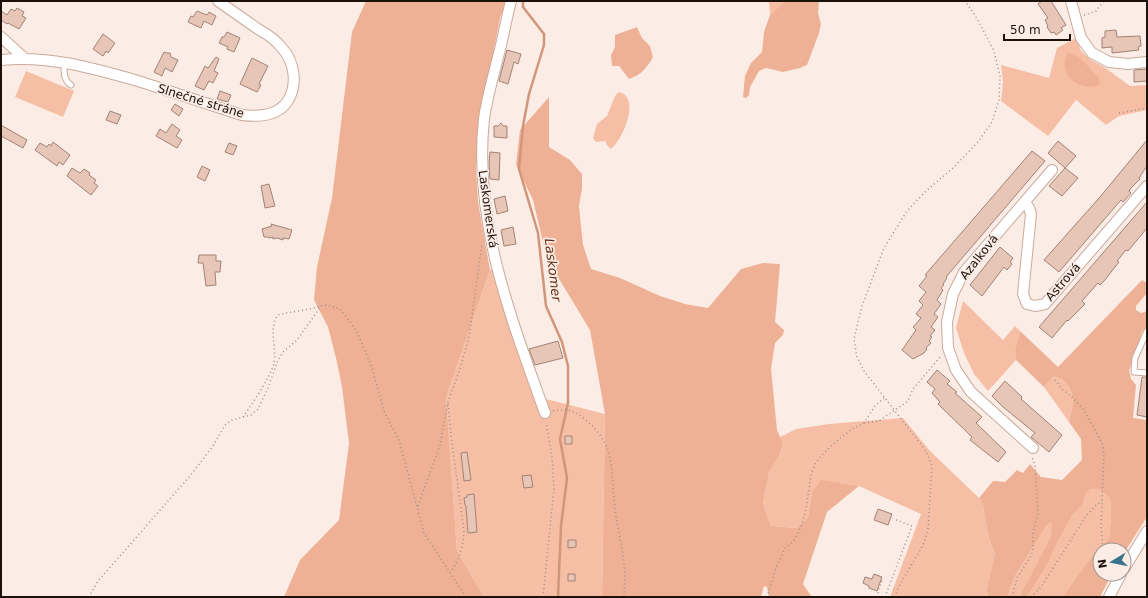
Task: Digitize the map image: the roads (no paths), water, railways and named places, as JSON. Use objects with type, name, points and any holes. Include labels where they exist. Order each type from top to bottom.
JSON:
[{"type":"street","name":"Slnečné stráne","points":[[1,60],[24,58],[45,59],[96,68],[242,115],[261,116],[278,110],[288,101],[293,88],[292,68],[289,56],[273,39],[218,1]]},
{"type":"street","name":"Laskomerská","points":[[511,1],[484,118],[482,183],[488,226],[501,285],[545,413]]},
{"type":"street","points":[[1071,1],[1081,38],[1092,53],[1109,62],[1128,64],[1147,62]]},
{"type":"street","points":[[1,37],[24,58]]},
{"type":"street","name":"Azalková","points":[[1033,448],[971,392],[956,370],[948,348],[947,322],[953,294],[964,272],[1052,170]]},
{"type":"street","name":"Astrová","points":[[1025,202],[1031,214],[1023,294],[1027,304],[1035,306],[1044,304],[1147,186]]},
{"type":"street","points":[[1132,555],[1147,530]]},
{"type":"street","points":[[1109,597],[1117,582]]},
{"type":"lane","points":[[64,62],[66,80],[71,85]]},
{"type":"lane","points":[[1147,331],[1135,358],[1134,372],[1147,373]]},
{"type":"waterway","name":"Laskomer","points":[[523,1],[523,7],[544,34],[544,45],[529,94],[523,126],[519,169],[538,233],[546,306],[562,342],[568,366],[568,403],[560,439],[567,478],[561,526],[558,597]]}]
